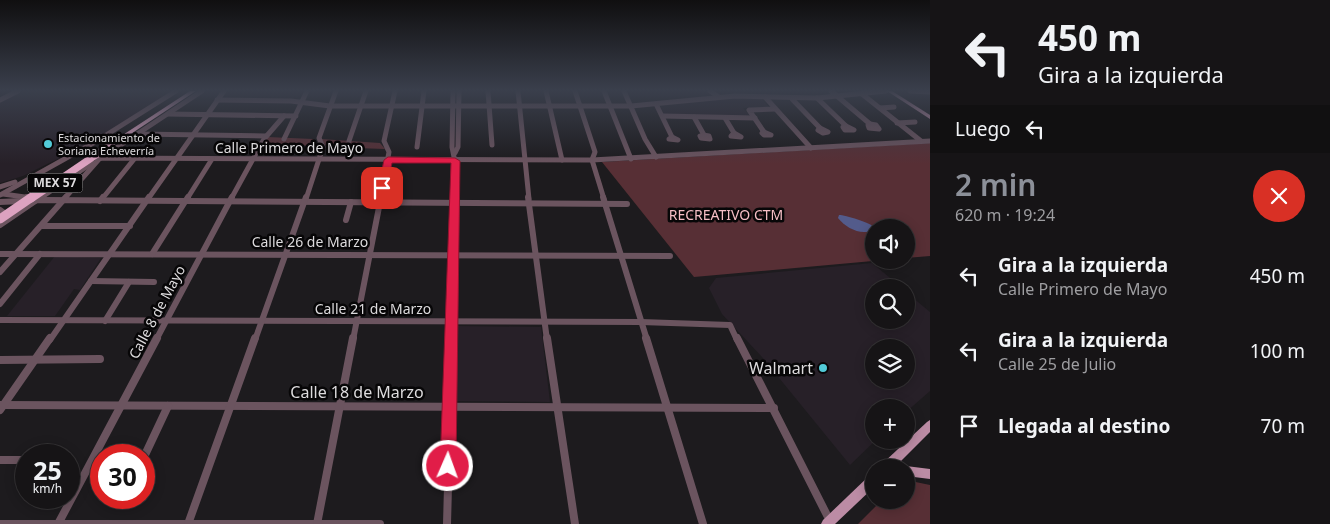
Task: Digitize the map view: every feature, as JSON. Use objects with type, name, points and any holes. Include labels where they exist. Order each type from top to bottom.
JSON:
[{"type":"highway","name":"MEX 57","points":[[0,222],[147,115]]},
{"type":"highway","name":"MEX 57","points":[[0,211],[156,115]]},
{"type":"main road","points":[[895,459],[930,424]]},
{"type":"main road","points":[[915,472],[930,474]]},
{"type":"main road","points":[[828,522],[865,487]]},
{"type":"street","points":[[1,194],[140,115]]},
{"type":"street","points":[[0,222],[39,200],[164,115]]},
{"type":"street","points":[[1,407],[130,226],[206,115]]},
{"type":"street","points":[[241,115],[296,116],[284,139]]},
{"type":"street","points":[[188,524],[320,160],[323,147],[319,138],[327,115]]},
{"type":"street","points":[[349,141],[358,115]]},
{"type":"street","points":[[318,524],[388,160],[389,152],[384,141],[390,115]]},
{"type":"street","points":[[416,147],[421,115]]},
{"type":"street","points":[[447,524],[455,203],[455,157],[452,147],[453,115]]},
{"type":"street","points":[[455,157],[458,147],[459,115]]},
{"type":"street","points":[[490,115],[492,145]]},
{"type":"street","points":[[521,115],[529,203],[556,408],[575,524]]},
{"type":"street","points":[[552,115],[562,160]]},
{"type":"street","points":[[583,115],[595,152],[592,160],[703,524]]},
{"type":"street","points":[[614,115],[631,159]]},
{"type":"street","points":[[635,115],[656,158]]},
{"type":"street","points":[[753,115],[764,132]]},
{"type":"street","points":[[781,115],[811,148]]},
{"type":"street","points":[[808,115],[820,128]]},
{"type":"street","points":[[835,115],[846,126]]},
{"type":"street","points":[[861,115],[870,124]]},
{"type":"street","points":[[888,115],[921,141]]},
{"type":"street","name":"Calle 8 de Mayo","points":[[58,524],[252,160],[266,136],[284,116]]},
{"type":"street","points":[[672,137],[662,116],[755,118]]},
{"type":"street","points":[[694,117],[704,135]]},
{"type":"street","points":[[725,118],[734,133]]},
{"type":"street","points":[[897,123],[914,122]]},
{"type":"street","points":[[137,134],[266,136]]},
{"type":"street","name":"Calle Primero de Mayo","points":[[100,158],[388,160],[455,157],[592,160],[656,158],[930,141]]},
{"type":"street","points":[[0,272],[100,158]]},
{"type":"street","points":[[100,201],[135,158]]},
{"type":"street","points":[[152,254],[183,202],[212,160]]},
{"type":"street","points":[[46,169],[34,180],[34,186],[42,188],[70,178]]},
{"type":"street","points":[[0,187],[31,177]]},
{"type":"street","points":[[1,194],[39,200]]},
{"type":"street","points":[[0,202],[39,200],[627,204]]},
{"type":"street","points":[[346,220],[351,202]]},
{"type":"street","points":[[0,211],[4,213],[4,216],[0,222]]},
{"type":"street","points":[[42,226],[130,226]]},
{"type":"street","name":"Calle 26 de Marzo","points":[[0,254],[670,256]]},
{"type":"street","points":[[0,304],[40,254]]},
{"type":"street","points":[[91,281],[154,282]]},
{"type":"street","points":[[105,321],[129,282]]},
{"type":"street","name":"Calle 21 de Marzo","points":[[0,320],[641,322],[730,325],[774,408]]},
{"type":"street","points":[[0,360],[100,359]]},
{"type":"street","name":"Calle 18 de Marzo","points":[[1,407],[121,405],[774,408]]},
{"type":"street","points":[[150,444],[168,406]]},
{"type":"street","points":[[774,408],[828,522]]},
{"type":"street","points":[[0,460],[15,460]]},
{"type":"street","points":[[0,524],[380,524]]},
{"type":"shaded area","points":[[0,115],[133,115],[94,141],[23,176],[0,183]]},
{"type":"shaded area","points":[[55,256],[101,258],[80,290],[74,289],[55,316],[7,316]]},
{"type":"shaded area","name":"Walmart","points":[[865,264],[865,269],[879,269],[891,279],[865,279],[865,329],[915,329],[915,300],[930,312],[930,391],[915,404],[915,399],[865,399],[865,449],[867,449],[850,465],[762,357],[722,314],[709,288],[716,278]]},
{"type":"shaded area","points":[[458,326],[541,327],[550,402],[455,401]]},
{"type":"green space","points":[[268,137],[313,139],[318,146],[264,144]]},
{"type":"green space","points":[[321,139],[380,143],[385,149],[327,147]]},
{"type":"green space","name":"RECREATIVO CTM","points":[[930,143],[930,256],[915,257],[915,219],[865,219],[865,262],[694,277],[602,162]]},
{"type":"green space","points":[[915,482],[930,485],[930,524],[858,524],[873,509],[915,509]]},
{"type":"water","points":[[839,215],[865,222],[865,232],[849,228],[838,218]]},
{"type":"place","name":"Estacionamiento de Soriana Echeverría","points":[[48,144]]},
{"type":"place","name":"Walmart","points":[[823,368]]},
{"type":"route","points":[[382,188],[388,160],[455,161],[453,322],[448,466]]}]
